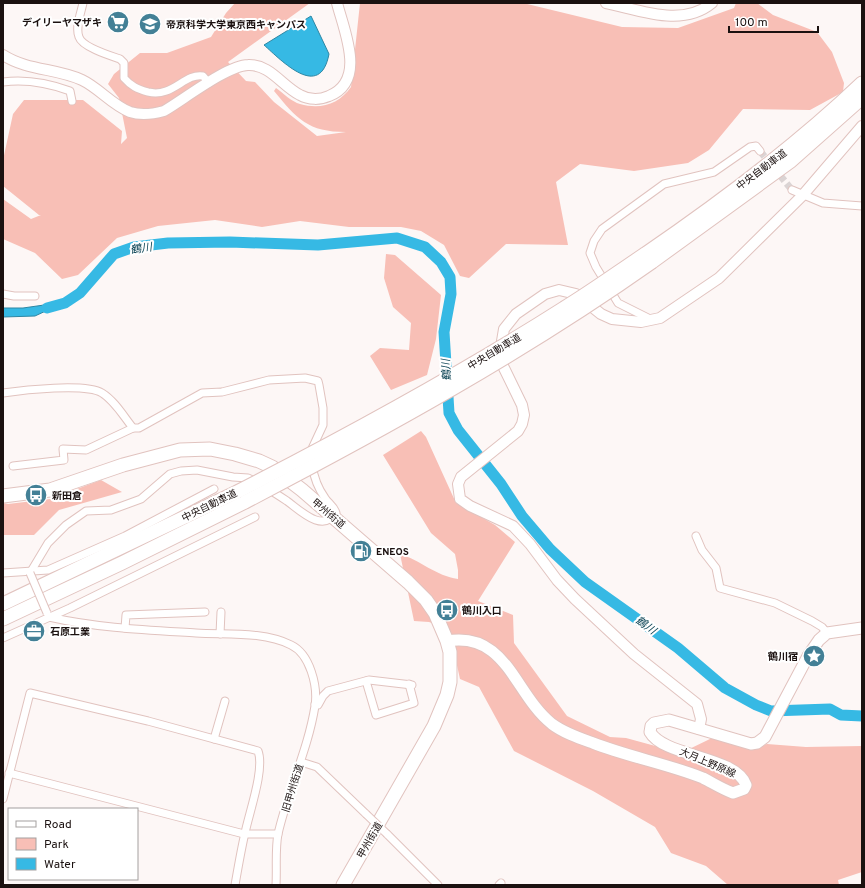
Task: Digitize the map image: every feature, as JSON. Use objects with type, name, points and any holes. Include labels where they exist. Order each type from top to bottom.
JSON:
[{"type":"highway","name":"中央自動車道","points":[[3,604],[368,438],[468,380],[570,317],[648,258],[812,129],[862,82]]},
{"type":"highway","name":"中央自動車道","points":[[648,258],[790,161],[862,98]]},
{"type":"highway","name":"甲州街道","points":[[3,496],[50,490],[116,467],[164,454],[187,450],[210,450],[235,454],[259,461],[272,467],[302,490],[408,582],[426,600],[435,613],[450,652],[450,682],[442,711],[343,885]]},
{"type":"highway","name":"中央自動車道","points":[[3,619],[122,564],[241,497]]},
{"type":"main road","points":[[828,633],[862,628]]},
{"type":"main road","name":"大月上野原線","points":[[447,641],[465,640],[489,647],[500,657],[536,708],[558,728],[610,749],[703,778],[729,792],[740,792],[746,785],[743,778],[736,773],[658,742],[650,732],[651,726],[654,722],[669,720],[751,744],[757,743],[765,737],[813,647],[828,633]]},
{"type":"street","points":[[84,3],[78,26],[79,38],[85,44],[124,63],[124,78],[131,86],[155,93],[167,92],[197,75],[203,76],[209,83]]},
{"type":"street","points":[[3,55],[29,67],[72,76],[83,80],[122,107],[138,114],[154,114],[164,111],[232,69],[247,65],[254,65],[269,71],[294,92],[306,98],[320,99],[334,93],[345,83],[351,64],[338,3]]},
{"type":"street","points":[[606,3],[672,16],[691,15],[702,11],[712,3]]},
{"type":"street","points":[[3,82],[28,81],[53,85],[70,91],[72,101]]},
{"type":"street","points":[[699,728],[701,718],[697,704],[634,654],[575,599],[556,580],[530,544],[513,526],[470,506],[460,499],[458,484],[461,478],[469,470],[518,431],[522,424],[524,415],[522,405],[503,366],[500,353],[500,344],[504,329],[522,308],[545,294],[559,290],[576,294],[601,314],[612,319],[625,322],[654,321],[673,311],[719,278],[802,196],[862,126]]},
{"type":"street","points":[[654,321],[618,303],[590,253],[594,241],[602,229],[664,184],[714,172],[750,147],[756,146],[760,150]]},
{"type":"street","points":[[792,190],[802,196],[830,204],[862,206]]},
{"type":"street","points":[[3,294],[35,296]]},
{"type":"street","points":[[13,466],[64,460],[63,449],[86,450],[133,428],[139,428],[202,393],[222,392],[269,380],[315,379],[319,385],[323,408],[323,425],[310,450],[310,454],[316,483],[324,497],[335,508],[336,513],[333,517],[323,521],[310,518],[283,498],[248,478],[233,477],[197,470],[181,471],[170,474],[141,499],[111,510],[86,511],[66,525],[48,543],[30,573]]},
{"type":"street","points":[[3,393],[38,388],[95,390],[108,397],[133,428]]},
{"type":"street","points":[[3,573],[30,573],[48,570],[125,536],[214,489]]},
{"type":"street","points":[[3,638],[48,615],[255,517]]},
{"type":"street","points":[[696,536],[702,550],[716,568],[720,588],[776,603],[822,626],[828,633]]},
{"type":"street","points":[[30,573],[48,615]]},
{"type":"street","points":[[125,628],[126,615],[204,612]]},
{"type":"street","points":[[48,615],[82,624],[220,634],[221,612]]},
{"type":"street","name":"旧甲州街道","points":[[220,634],[254,636],[292,645],[302,653],[308,665],[316,692],[310,729],[278,834],[276,885]]},
{"type":"street","points":[[315,704],[318,705],[328,691],[366,681],[410,685],[414,703],[376,715],[366,681]]},
{"type":"street","points":[[3,798],[30,693],[258,751],[260,757],[260,769],[244,834],[235,885]]},
{"type":"street","points":[[214,739],[225,701]]},
{"type":"street","points":[[300,762],[317,767],[438,885]]},
{"type":"street","points":[[10,773],[244,834],[278,834]]},
{"type":"green space","points":[[235,3],[310,3],[228,62],[246,81],[255,82],[274,102],[317,136],[346,132],[322,130],[304,122],[274,91],[276,88],[297,103],[308,106],[322,106],[329,104],[341,98],[346,93],[351,87],[360,3],[523,3],[622,27],[678,28],[734,8],[736,3],[757,3],[773,15],[817,32],[832,52],[844,83],[843,92],[810,110],[743,109],[709,150],[688,163],[634,171],[580,164],[556,182],[568,245],[506,244],[469,278],[460,276],[444,245],[421,231],[401,227],[349,227],[300,221],[262,227],[215,220],[158,226],[117,238],[78,275],[62,279],[35,253],[3,239],[3,199],[31,219],[41,215],[39,215],[3,186],[3,160],[13,114],[24,100],[83,100],[122,131],[121,144],[127,138],[119,98],[108,84],[114,74],[140,53],[167,53],[211,37],[226,13]]},
{"type":"green space","points":[[386,254],[395,255],[441,295],[436,339],[427,375],[391,390],[370,356],[380,348],[409,350],[411,323],[393,307],[384,278]]},
{"type":"green space","points":[[421,431],[426,437],[456,503],[495,525],[515,542],[478,601],[513,615],[514,643],[567,716],[610,737],[626,738],[681,753],[712,738],[751,748],[758,748],[767,744],[806,747],[862,746],[862,872],[838,880],[839,885],[728,885],[706,866],[671,853],[655,827],[593,791],[514,751],[479,687],[460,679],[449,629],[429,622],[414,621],[400,554],[442,575],[458,579],[455,554],[431,533],[383,455]]},
{"type":"green space","points":[[101,480],[122,492],[59,510],[34,535],[3,535],[3,503],[8,504],[50,499]]},
{"type":"water","points":[[311,16],[329,54],[324,68],[318,75],[309,76],[290,67],[264,45]]},
{"type":"water","points":[[65,302],[35,316],[3,317],[3,308],[23,308]]},
{"type":"waterway","name":"鶴川","points":[[47,308],[65,303],[80,293],[114,254],[134,247],[168,243],[230,242],[318,245],[397,238],[425,247],[441,262],[450,277],[451,294],[444,332],[449,413],[458,430],[501,484],[522,516],[550,549],[585,582],[678,648],[725,688],[756,705],[771,711],[830,709],[841,715],[862,716]]},
{"type":"tunnel","points":[[760,151],[792,190]]},
{"type":"place","name":"デイリーヤマザキ","points":[[118,22]]},
{"type":"place","name":"帝京科学大学東京西キャンパス","points":[[150,24]]},
{"type":"place","name":"新田倉","points":[[36,495]]},
{"type":"place","name":"ENEOS","points":[[361,551]]},
{"type":"place","name":"鶴川入口","points":[[447,610]]},
{"type":"place","name":"石原工業","points":[[34,631]]},
{"type":"place","name":"鶴川宿","points":[[814,656]]}]
